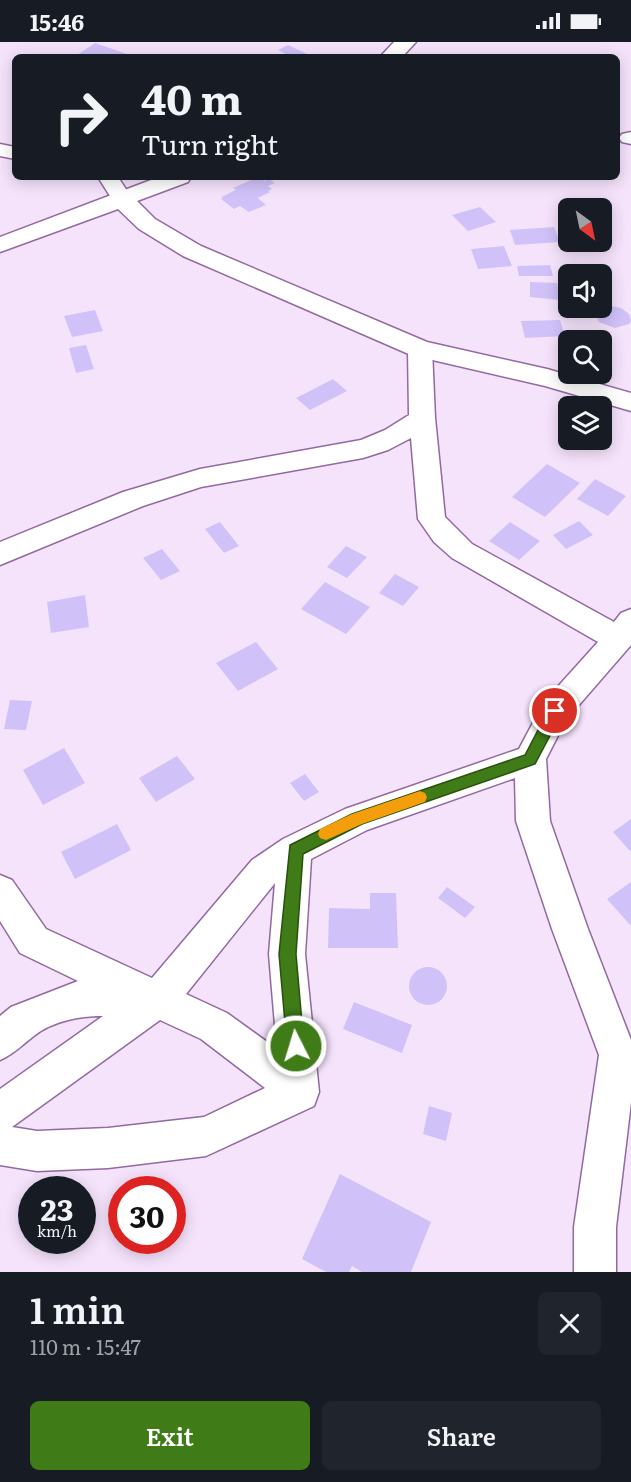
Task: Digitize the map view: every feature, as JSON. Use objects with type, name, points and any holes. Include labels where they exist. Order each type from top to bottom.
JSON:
[{"type":"street","points":[[393,54],[406,42]]},
{"type":"street","points":[[110,180],[122,200],[147,224],[192,251],[420,349],[547,378],[631,402]]},
{"type":"street","points":[[0,245],[172,180]]},
{"type":"street","points":[[420,349],[422,418],[432,519],[444,536],[462,551],[625,630],[555,711],[530,759],[533,821],[570,929],[625,1058],[595,1227],[595,1272]]},
{"type":"street","points":[[0,554],[133,499],[200,478],[363,449],[400,434],[422,418]]},
{"type":"street","points":[[0,1113],[158,999],[264,872],[295,850],[357,819],[530,759]]},
{"type":"street","points":[[295,850],[287,954],[300,1092]]},
{"type":"street","points":[[0,891],[33,941],[214,1026],[246,1048],[300,1092]]},
{"type":"street","points":[[0,1041],[24,1020],[80,998],[158,999]]},
{"type":"street","points":[[0,1145],[37,1151],[108,1148],[206,1136],[300,1092]]},
{"type":"building","points":[[95,43],[127,54],[78,54]]},
{"type":"building","points":[[288,45],[307,54],[285,54],[278,50]]},
{"type":"building","points":[[251,180],[270,180],[275,183],[268,186],[272,189],[268,191],[270,192],[258,198],[266,205],[249,212],[240,206],[234,209],[221,199],[236,190],[233,188]]},
{"type":"building","points":[[480,207],[496,222],[468,231],[452,215]]},
{"type":"building","points":[[554,227],[558,242],[515,245],[510,230]]},
{"type":"building","points":[[504,246],[512,266],[478,269],[471,249]]},
{"type":"building","points":[[550,265],[553,276],[519,276],[517,266]]},
{"type":"building","points":[[530,282],[557,283],[558,300],[530,297]]},
{"type":"building","points":[[612,306],[621,308],[629,314],[631,320],[629,324],[615,328],[599,322],[597,318],[612,318]]},
{"type":"building","points":[[95,310],[103,331],[72,337],[64,316]]},
{"type":"building","points":[[560,320],[563,330],[558,330],[558,336],[525,338],[521,321]]},
{"type":"building","points":[[86,345],[94,369],[76,373],[69,348]]},
{"type":"building","points":[[333,379],[347,391],[310,410],[296,398]]},
{"type":"building","points":[[547,464],[580,483],[545,517],[512,497]]},
{"type":"building","points":[[595,479],[626,496],[608,516],[577,499]]},
{"type":"building","points":[[579,521],[593,535],[566,549],[553,535]]},
{"type":"building","points":[[220,522],[239,546],[224,553],[205,529]]},
{"type":"building","points":[[510,522],[540,541],[519,560],[489,541]]},
{"type":"building","points":[[346,546],[367,557],[347,578],[327,567]]},
{"type":"building","points":[[162,549],[180,571],[161,580],[143,558]]},
{"type":"building","points":[[395,574],[419,587],[403,606],[379,593]]},
{"type":"building","points":[[325,582],[370,607],[346,634],[301,609]]},
{"type":"building","points":[[85,595],[89,627],[51,633],[47,602]]},
{"type":"building","points":[[256,642],[278,669],[238,691],[216,663]]},
{"type":"building","points":[[10,700],[32,701],[26,730],[4,729]]},
{"type":"building","points":[[64,748],[85,783],[43,805],[23,770]]},
{"type":"building","points":[[177,756],[195,779],[156,802],[139,778]]},
{"type":"building","points":[[305,774],[319,792],[304,801],[290,783]]},
{"type":"building","points":[[631,819],[631,852],[613,832]]},
{"type":"building","points":[[117,824],[131,850],[75,879],[61,852]]},
{"type":"building","points":[[631,882],[631,926],[607,899]]},
{"type":"building","points":[[447,887],[475,907],[465,918],[438,898]]},
{"type":"building","points":[[370,893],[396,893],[398,948],[328,948],[329,908],[370,909]]},
{"type":"building","points":[[428,967],[442,972],[447,986],[442,1000],[428,1005],[414,1000],[409,986],[414,972]]},
{"type":"building","points":[[354,1002],[412,1025],[402,1053],[343,1029]]},
{"type":"building","points":[[429,1106],[452,1113],[446,1141],[423,1134]]},
{"type":"building","points":[[340,1174],[431,1222],[411,1272],[362,1272],[352,1266],[349,1272],[326,1272],[302,1259]]},
{"type":"slow traffic","points":[[326,834],[357,819],[420,797]]},
{"type":"route","points":[[296,1046],[287,954],[295,850],[357,819],[530,759],[555,711]]}]
